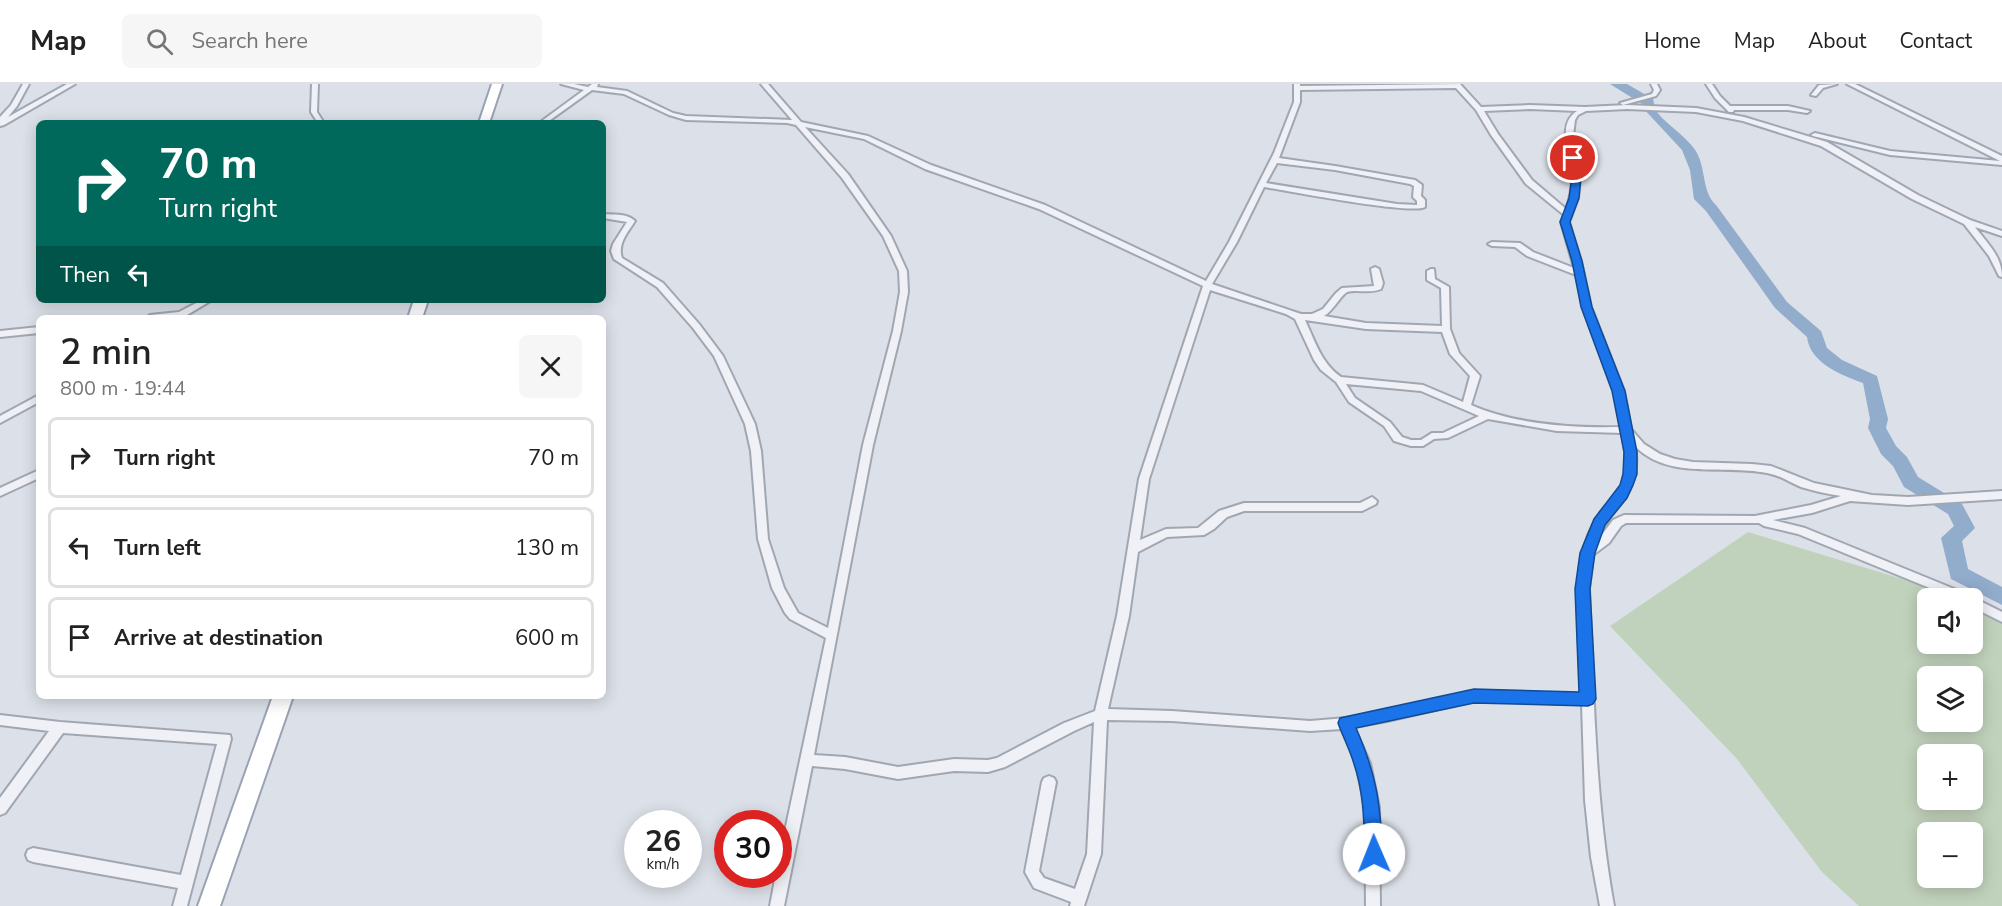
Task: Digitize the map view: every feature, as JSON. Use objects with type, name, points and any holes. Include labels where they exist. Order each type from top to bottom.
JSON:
[{"type":"main road","points":[[485,120],[498,84]]},
{"type":"main road","points":[[209,906],[282,699]]},
{"type":"street","points":[[1,125],[2,119],[14,106],[26,84]]},
{"type":"street","points":[[1,125],[72,84]]},
{"type":"street","points":[[315,84],[314,112],[319,120]]},
{"type":"street","points":[[564,84],[625,92],[671,114],[694,120],[796,122],[876,141],[928,167],[1042,207],[1232,295],[1299,317],[1313,317],[1366,326],[1446,329]]},
{"type":"street","points":[[765,84],[796,122],[829,156],[855,190],[887,236],[903,271],[902,309],[871,434],[777,906]]},
{"type":"street","points":[[1604,107],[1654,95],[1657,90],[1654,84]]},
{"type":"street","points":[[1709,84],[1727,108],[1744,119]]},
{"type":"street","points":[[1814,95],[1821,86],[1834,84]]},
{"type":"street","points":[[1850,84],[2002,161]]},
{"type":"street","points":[[1049,782],[1032,872],[1039,883],[1079,902],[1094,854],[1101,714],[1123,616],[1144,479],[1208,284],[1263,185],[1295,109],[1296,86],[1457,85],[1479,109],[1529,182],[1568,215]]},
{"type":"street","points":[[546,120],[592,87]]},
{"type":"street","points":[[1479,109],[1604,107],[1673,108],[1716,112],[1794,133],[1824,144],[1915,197],[1967,222],[2002,234]]},
{"type":"street","points":[[1727,108],[1788,108],[1807,111]]},
{"type":"street","points":[[1585,109],[1576,114],[1569,127],[1576,176],[1574,198],[1565,222],[1587,307],[1618,391],[1627,430],[1631,465],[1627,485],[1622,495],[1599,523],[1588,553],[1583,589],[1592,800],[1598,857],[1607,906]]},
{"type":"street","points":[[1794,133],[1838,139],[1890,153],[2002,161]]},
{"type":"street","points":[[1263,185],[1335,197],[1421,207],[1421,201],[1417,196],[1418,185],[1412,182],[1274,160]]},
{"type":"street","points":[[606,216],[627,218],[631,221],[617,244],[615,251],[618,259],[660,285],[704,336],[726,369],[750,424],[756,451],[763,539],[778,588],[794,616],[832,636]]},
{"type":"street","points":[[1967,222],[1990,252],[2002,274]]},
{"type":"street","points":[[1492,244],[1517,245],[1530,254],[1579,273]]},
{"type":"street","points":[[1313,317],[1322,315],[1331,309],[1341,292],[1366,291],[1378,287],[1379,283],[1374,269]]},
{"type":"street","points":[[1431,271],[1431,280],[1445,287],[1446,329],[1455,354],[1475,376],[1466,407]]},
{"type":"street","points":[[179,315],[202,303]]},
{"type":"street","points":[[1299,317],[1312,351],[1339,380],[1352,400],[1387,424],[1398,439],[1411,443],[1423,442],[1432,436],[1444,436],[1487,416]]},
{"type":"street","points":[[0,334],[36,330]]},
{"type":"street","points":[[1339,380],[1423,388],[1487,416],[1560,429],[1627,430],[1645,450],[1671,462],[1707,467],[1768,469],[1814,486],[1868,497]]},
{"type":"street","points":[[0,420],[36,400]]},
{"type":"street","points":[[0,492],[36,475]]},
{"type":"street","points":[[1588,553],[1605,540],[1617,523],[1624,519],[1755,520],[1797,512],[1850,496],[1933,501],[2002,495]]},
{"type":"street","points":[[1134,549],[1166,533],[1200,532],[1223,514],[1244,507],[1362,507],[1372,501]]},
{"type":"street","points":[[1797,512],[1796,520],[1801,531]]},
{"type":"street","points":[[1755,520],[1801,531],[1941,588]]},
{"type":"street","points":[[1983,608],[2002,617]]},
{"type":"street","points":[[807,760],[845,763],[898,773],[954,765],[988,766],[1000,763],[1101,714],[1173,716],[1310,726],[1346,723],[1474,696],[1588,699]]},
{"type":"street","points":[[0,720],[60,727],[225,739],[180,906]]},
{"type":"street","points":[[1346,723],[1363,764],[1372,807],[1373,906]]},
{"type":"street","points":[[0,808],[60,727]]},
{"type":"street","points":[[33,855],[187,883]]},
{"type":"green space","points":[[1748,532],[1909,581],[1925,588],[1917,588],[1917,654],[1983,654],[1983,615],[2002,624],[2002,906],[1859,906],[1822,872],[1737,759],[1610,626]]},
{"type":"waterway","points":[[1616,84],[1649,102],[1648,107],[1652,113],[1685,144],[1695,163],[1701,199],[1711,208],[1781,305],[1815,335],[1820,351],[1836,364],[1871,380],[1879,419],[1877,428],[1888,450],[1900,462],[1911,482],[1955,509],[1965,528],[1951,538],[1958,573],[2002,597]]},
{"type":"route","points":[[1374,854],[1372,807],[1368,786],[1363,764],[1346,723],[1474,696],[1588,699],[1583,589],[1585,567],[1599,523],[1622,495],[1627,485],[1631,452],[1618,391],[1587,307],[1577,261],[1565,222],[1574,198],[1576,176],[1573,158]]}]
